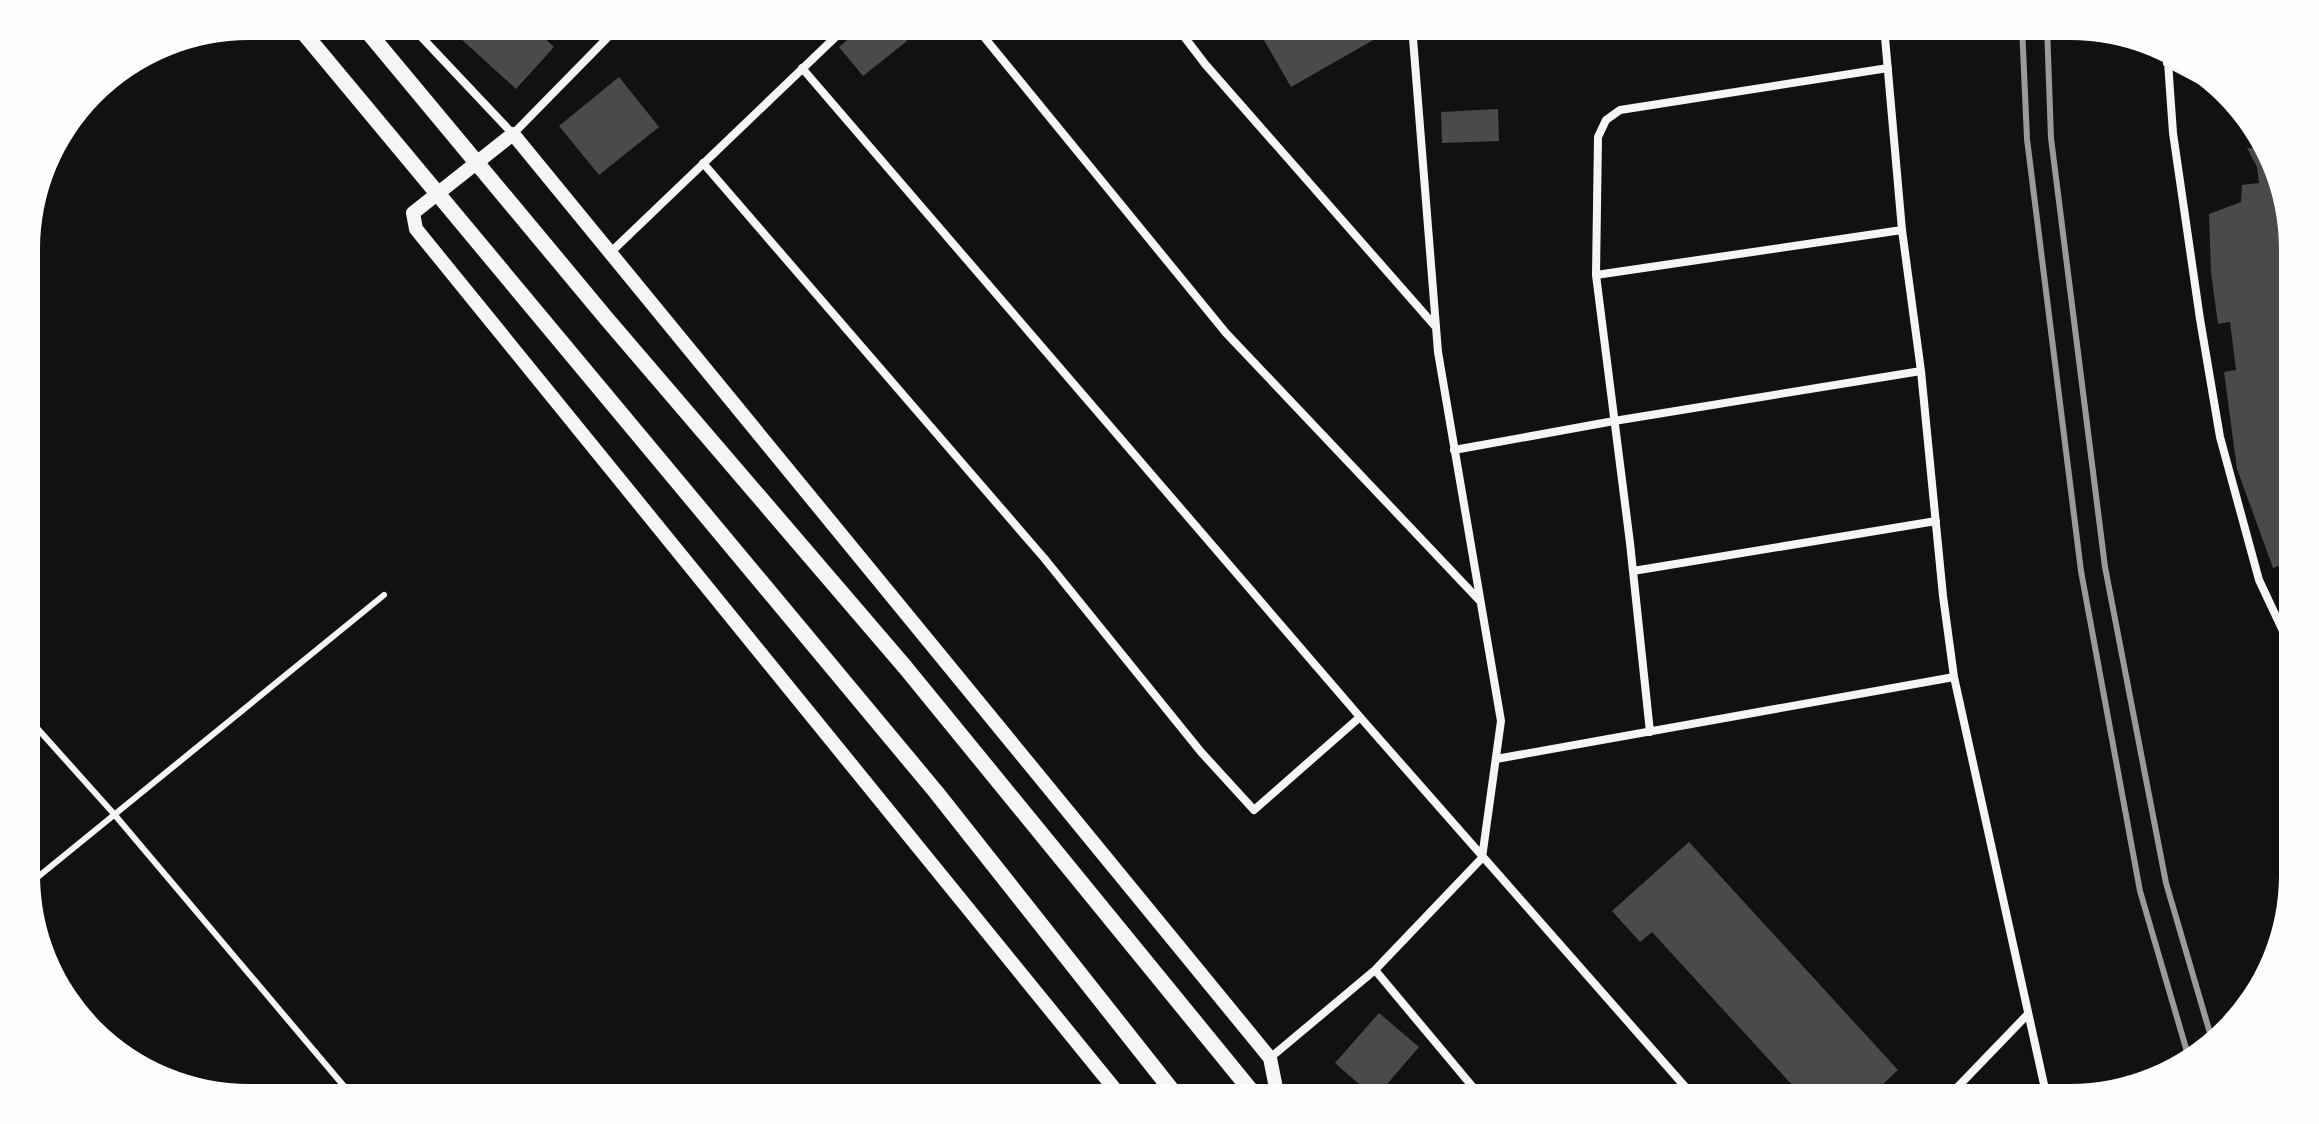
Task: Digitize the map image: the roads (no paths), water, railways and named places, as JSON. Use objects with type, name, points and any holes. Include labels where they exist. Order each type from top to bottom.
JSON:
[{"type":"main road","points":[[310,40],[936,792],[1167,1084]]},
{"type":"main road","points":[[375,40],[606,318],[905,667],[1246,1084]]},
{"type":"street","points":[[424,40],[513,134],[1270,1058],[1275,1084]]},
{"type":"street","points":[[605,40],[513,134],[413,213],[416,229],[1111,1084]]},
{"type":"street","points":[[611,252],[832,40]]},
{"type":"street","points":[[986,40],[1226,333],[1481,602]]},
{"type":"street","points":[[1187,40],[1436,327]]},
{"type":"street","points":[[1270,1058],[1375,970],[1482,858],[1496,759],[1501,721],[1436,327],[1413,40]]},
{"type":"street","points":[[1885,40],[1902,230],[1921,371],[1954,677],[2044,1084]]},
{"type":"street","points":[[2167,64],[2173,133],[2220,437],[2259,580],[2279,622]]},
{"type":"street","points":[[802,68],[1482,858],[1683,1084]]},
{"type":"street","points":[[1650,732],[1596,275],[1598,137],[1606,120],[1620,110],[1888,68]]},
{"type":"street","points":[[703,163],[1034,546],[1201,752],[1254,810],[1360,717]]},
{"type":"street","points":[[1596,275],[1902,230]]},
{"type":"street","points":[[1454,450],[1921,371]]},
{"type":"street","points":[[1633,571],[1936,521]]},
{"type":"street","points":[[1496,759],[1954,677]]},
{"type":"street","points":[[1375,970],[1470,1084]]},
{"type":"street","points":[[1960,1084],[2028,1014]]},
{"type":"lane","points":[[40,875],[384,595]]},
{"type":"lane","points":[[40,731],[114,814],[342,1084]]},
{"type":"railway","points":[[2023,40],[2027,139],[2081,571],[2140,891],[2186,1049]]},
{"type":"railway","points":[[2048,40],[2051,138],[2105,567],[2166,883],[2209,1031]]}]
